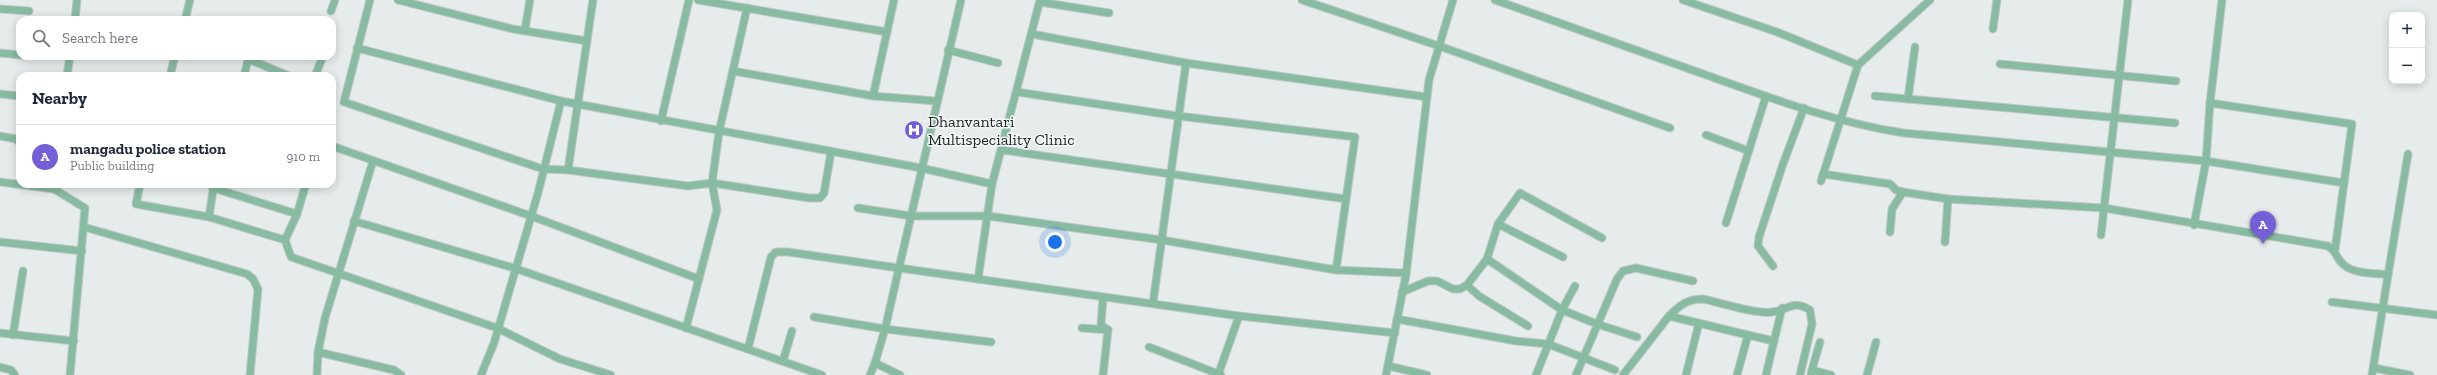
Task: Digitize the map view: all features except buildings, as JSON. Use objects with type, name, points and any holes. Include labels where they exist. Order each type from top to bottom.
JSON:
[{"type":"street","points":[[75,16],[77,0]]},
{"type":"street","points":[[186,16],[190,0]]},
{"type":"street","points":[[331,11],[335,0]]},
{"type":"street","points":[[370,0],[344,102],[543,169],[568,170],[688,186],[712,183],[809,198],[820,198],[824,193],[831,152]]},
{"type":"street","points":[[398,0],[514,29],[587,41]]},
{"type":"street","points":[[525,30],[530,0]]},
{"type":"street","points":[[568,170],[593,0]]},
{"type":"street","points":[[661,121],[688,0]]},
{"type":"street","points":[[698,0],[887,32]]},
{"type":"street","points":[[873,96],[894,0]]},
{"type":"street","points":[[870,375],[885,329],[960,0]]},
{"type":"street","points":[[1302,0],[1439,46],[1670,128]]},
{"type":"street","points":[[1386,375],[1395,334],[1396,319],[1405,273],[1429,80],[1454,0]]},
{"type":"street","points":[[1495,0],[1766,96],[1839,120],[1904,133],[2206,161],[2344,183]]},
{"type":"street","points":[[1683,0],[1777,32],[1858,65]]},
{"type":"street","points":[[1930,0],[1858,65],[1839,120],[1822,177],[1890,184],[1896,190],[1903,192],[1948,199],[2104,208],[2194,225],[2328,246],[2335,250],[2342,264],[2351,269],[2388,275]]},
{"type":"street","points":[[1993,29],[1997,0]]},
{"type":"street","points":[[2101,234],[2128,0]]},
{"type":"street","points":[[2194,225],[2206,161],[2210,104],[2222,0]]},
{"type":"street","points":[[978,279],[992,184],[1040,1],[1108,13]]},
{"type":"street","points":[[686,328],[717,210],[712,183],[719,132],[747,8]]},
{"type":"street","points":[[0,9],[29,11]]},
{"type":"street","points":[[1032,34],[1186,63],[1427,97]]},
{"type":"street","points":[[1908,99],[1915,47]]},
{"type":"street","points":[[357,48],[561,101],[719,132],[921,168],[992,184]]},
{"type":"street","points":[[948,50],[998,63]]},
{"type":"street","points":[[0,53],[16,54]]},
{"type":"street","points":[[68,72],[69,60]]},
{"type":"street","points":[[171,72],[174,60]]},
{"type":"street","points":[[245,72],[248,60]]},
{"type":"street","points":[[253,60],[280,72]]},
{"type":"street","points":[[317,72],[321,60]]},
{"type":"street","points":[[1153,303],[1186,63]]},
{"type":"street","points":[[2000,64],[2176,82]]},
{"type":"street","points":[[733,71],[873,96],[936,101]]},
{"type":"street","points":[[1017,92],[1178,116],[1355,137],[1336,270]]},
{"type":"street","points":[[0,94],[16,96]]},
{"type":"street","points":[[1726,222],[1766,96]]},
{"type":"street","points":[[1875,96],[2175,123]]},
{"type":"street","points":[[481,375],[494,343],[514,268],[531,216],[561,101]]},
{"type":"street","points":[[2210,104],[2352,124],[2335,250]]},
{"type":"street","points":[[1773,266],[1758,246],[1759,237],[1783,164],[1804,108]]},
{"type":"street","points":[[1706,135],[1749,151]]},
{"type":"street","points":[[0,136],[16,139]]},
{"type":"street","points":[[336,147],[531,216],[699,279]]},
{"type":"street","points":[[1002,150],[1346,199]]},
{"type":"street","points":[[2408,154],[2373,372],[2410,375]]},
{"type":"street","points":[[317,375],[318,352],[325,318],[373,160]]},
{"type":"street","points":[[0,182],[16,183]]},
{"type":"street","points":[[58,188],[85,208],[70,375]]},
{"type":"street","points":[[139,188],[136,204],[209,217],[285,240]]},
{"type":"street","points":[[209,217],[213,188]]},
{"type":"street","points":[[219,188],[297,214]]},
{"type":"street","points":[[305,188],[297,214],[285,240],[291,257],[497,328],[560,359],[611,375]]},
{"type":"street","points":[[1890,232],[1892,209],[1903,192]]},
{"type":"street","points":[[1402,292],[1428,281],[1437,281],[1453,289],[1460,289],[1467,285],[1487,259],[1498,224],[1520,193],[1602,238]]},
{"type":"street","points":[[1945,242],[1948,199]]},
{"type":"street","points":[[858,208],[911,216],[988,216],[1162,240],[1336,270],[1405,273]]},
{"type":"street","points":[[354,221],[514,268],[822,375]]},
{"type":"street","points":[[1498,224],[1563,257]]},
{"type":"street","points":[[84,227],[247,274],[253,279],[258,289],[250,375]]},
{"type":"street","points":[[0,242],[82,251]]},
{"type":"street","points":[[748,349],[771,257],[776,252],[788,252],[1239,316],[1395,334]]},
{"type":"street","points":[[1487,259],[1562,310],[1597,324],[1637,337]]},
{"type":"street","points":[[1576,375],[1617,279],[1623,272],[1629,268],[1693,280]]},
{"type":"street","points":[[13,335],[23,271]]},
{"type":"street","points":[[1467,285],[1479,296],[1528,326]]},
{"type":"street","points":[[1536,375],[1562,310],[1575,286]]},
{"type":"street","points":[[1103,297],[1101,324],[1108,330]]},
{"type":"street","points":[[1623,375],[1669,316],[1684,302],[1693,299],[1703,299],[1762,312],[1773,312],[1794,304],[1810,310],[1812,324],[1800,375]]},
{"type":"street","points":[[2332,302],[2437,315]]},
{"type":"street","points":[[1766,375],[1782,308]]},
{"type":"street","points":[[1149,347],[1219,375],[1239,316]]},
{"type":"street","points":[[1669,316],[1774,341]]},
{"type":"street","points":[[814,317],[885,329],[991,342]]},
{"type":"street","points":[[1396,319],[1516,341],[1548,344],[1584,356],[1615,370]]},
{"type":"street","points":[[1686,375],[1699,323]]},
{"type":"street","points":[[1082,328],[1108,330]]},
{"type":"street","points":[[1103,375],[1108,330]]},
{"type":"street","points":[[783,362],[792,331]]},
{"type":"street","points":[[0,333],[74,341]]},
{"type":"street","points":[[1738,375],[1748,335]]},
{"type":"street","points":[[1820,342],[1812,372],[1831,375]]},
{"type":"street","points":[[1867,375],[1876,342]]},
{"type":"street","points":[[318,352],[394,370],[401,375]]},
{"type":"street","points":[[875,363],[900,375]]},
{"type":"street","points":[[1388,366],[1428,375]]},
{"type":"street","points":[[0,367],[7,368],[15,375]]},
{"type":"place","name":"Dhanvantari Multispeciality Clinic","points":[[914,130]]},
{"type":"place","name":"mangadu police station","points":[[2263,244]]}]
